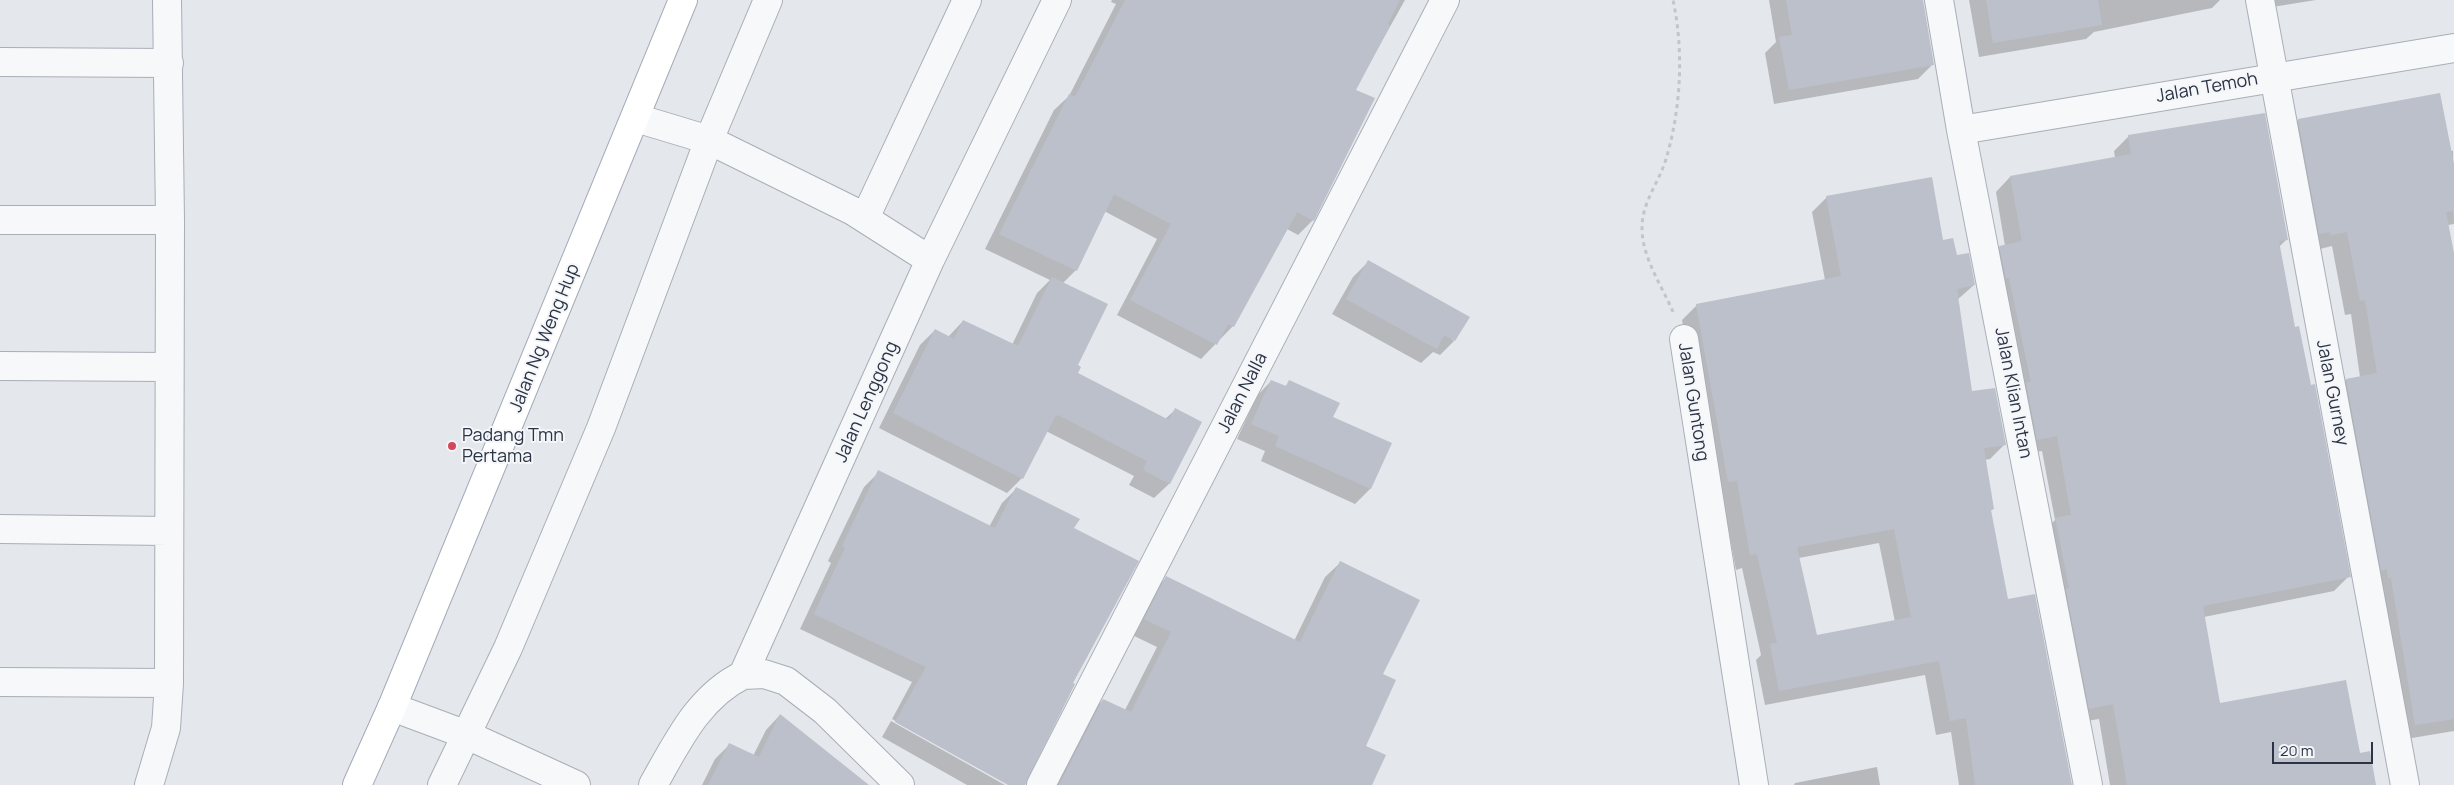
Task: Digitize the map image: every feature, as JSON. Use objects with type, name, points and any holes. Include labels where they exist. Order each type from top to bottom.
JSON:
[{"type":"main road","name":"Jalan Ng Weng Hup","points":[[357,785],[392,707],[683,0]]},
{"type":"street","points":[[149,785],[166,728],[169,683],[170,220],[167,0]]},
{"type":"street","points":[[442,785],[508,648],[601,428],[710,140],[768,0]]},
{"type":"street","points":[[865,218],[968,0]]},
{"type":"street","name":"Jalan Lenggong","points":[[743,675],[930,260],[1057,0]]},
{"type":"street","name":"Jalan Nalla","points":[[1041,785],[1445,0]]},
{"type":"street","name":"Jalan Klian Intan","points":[[1939,0],[1961,130],[2088,785]]},
{"type":"street","name":"Jalan Gurney","points":[[2260,0],[2405,785]]},
{"type":"street","name":"Jalan Temoh","points":[[1961,130],[2454,48]]},
{"type":"street","points":[[0,62],[169,63]]},
{"type":"street","points":[[636,118],[710,140],[865,218],[930,260]]},
{"type":"street","points":[[0,220],[170,220]]},
{"type":"street","name":"Jalan Guntong","points":[[1684,339],[1754,785]]},
{"type":"street","points":[[0,366],[169,367]]},
{"type":"street","points":[[0,529],[168,531]]},
{"type":"street","points":[[653,785],[698,713],[720,688],[743,675],[764,674],[786,681],[825,711],[900,785]]},
{"type":"street","points":[[0,682],[169,683]]},
{"type":"street","points":[[392,707],[467,735],[576,785]]},
{"type":"path","name":"Jalan Guntong","points":[[1673,0],[1678,50],[1678,106],[1666,160],[1646,201],[1642,230],[1649,261],[1684,339]]},
{"type":"building","points":[[1125,0],[1400,0],[1388,24],[1390,26],[1356,90],[1375,98],[1314,221],[1297,212],[1234,327],[1228,324],[1217,345],[1130,300],[1171,224],[1114,194],[1077,271],[999,234],[1069,94],[1075,97]]},
{"type":"building","points":[[1786,0],[1923,0],[1934,65],[1789,90],[1779,37],[1792,35]]},
{"type":"building","points":[[1986,0],[2098,0],[2102,25],[1993,43]]},
{"type":"building","points":[[2440,93],[2454,164],[2454,211],[2446,212],[2454,253],[2454,719],[2415,725],[2391,578],[2388,578],[2387,569],[2381,571],[2346,379],[2377,373],[2365,300],[2360,301],[2347,232],[2331,235],[2330,232],[2319,234],[2298,119]]},
{"type":"building","points":[[2265,113],[2288,240],[2279,241],[2295,327],[2299,326],[2311,385],[2315,384],[2351,577],[2203,606],[2220,703],[2346,680],[2360,753],[2370,751],[2376,785],[2127,785],[2113,704],[2089,709],[2066,589],[2069,588],[2055,518],[2071,515],[2057,436],[2037,440],[2026,382],[2031,382],[2009,278],[2006,278],[1999,246],[2022,241],[2010,176],[2131,154],[2128,135]]},
{"type":"building","points":[[1932,177],[1943,240],[1953,238],[1957,255],[1969,253],[1975,285],[1957,289],[1972,391],[1995,388],[2006,445],[1984,448],[1994,509],[1991,510],[2008,599],[2035,594],[2072,785],[1975,785],[1966,718],[1950,721],[1939,661],[1779,691],[1770,644],[1777,643],[1757,554],[1750,555],[1737,481],[1728,482],[1696,304],[1841,276],[1826,196]],"holes":[[[1894,529],[1911,617],[1817,635],[1797,547]]]},
{"type":"building","points":[[1368,260],[1470,317],[1455,341],[1444,335],[1437,349],[1346,299]]},
{"type":"building","points":[[1052,277],[1108,304],[1078,365],[1081,367],[1078,373],[1169,420],[1175,408],[1202,422],[1170,484],[1143,470],[1147,461],[1058,415],[1055,417],[1023,479],[893,413],[935,329],[954,339],[963,320],[1018,346]]},
{"type":"building","points":[[1271,380],[1286,386],[1289,380],[1340,403],[1333,417],[1392,443],[1371,489],[1275,446],[1279,436],[1251,424]]},
{"type":"building","points":[[878,470],[995,528],[1016,487],[1080,519],[1074,528],[1139,561],[1073,683],[1075,684],[1025,785],[1008,785],[895,722],[926,667],[814,614],[845,548],[842,546]]},
{"type":"building","points":[[1340,561],[1420,600],[1383,674],[1396,680],[1366,746],[1386,755],[1372,785],[1059,785],[1103,699],[1131,712],[1171,632],[1144,619],[1166,576],[1300,642]]},
{"type":"building","points":[[780,714],[869,785],[708,785],[729,743],[759,757]]},
{"type":"place","name":"Padang Tmn Pertama","points":[[452,446]]}]
